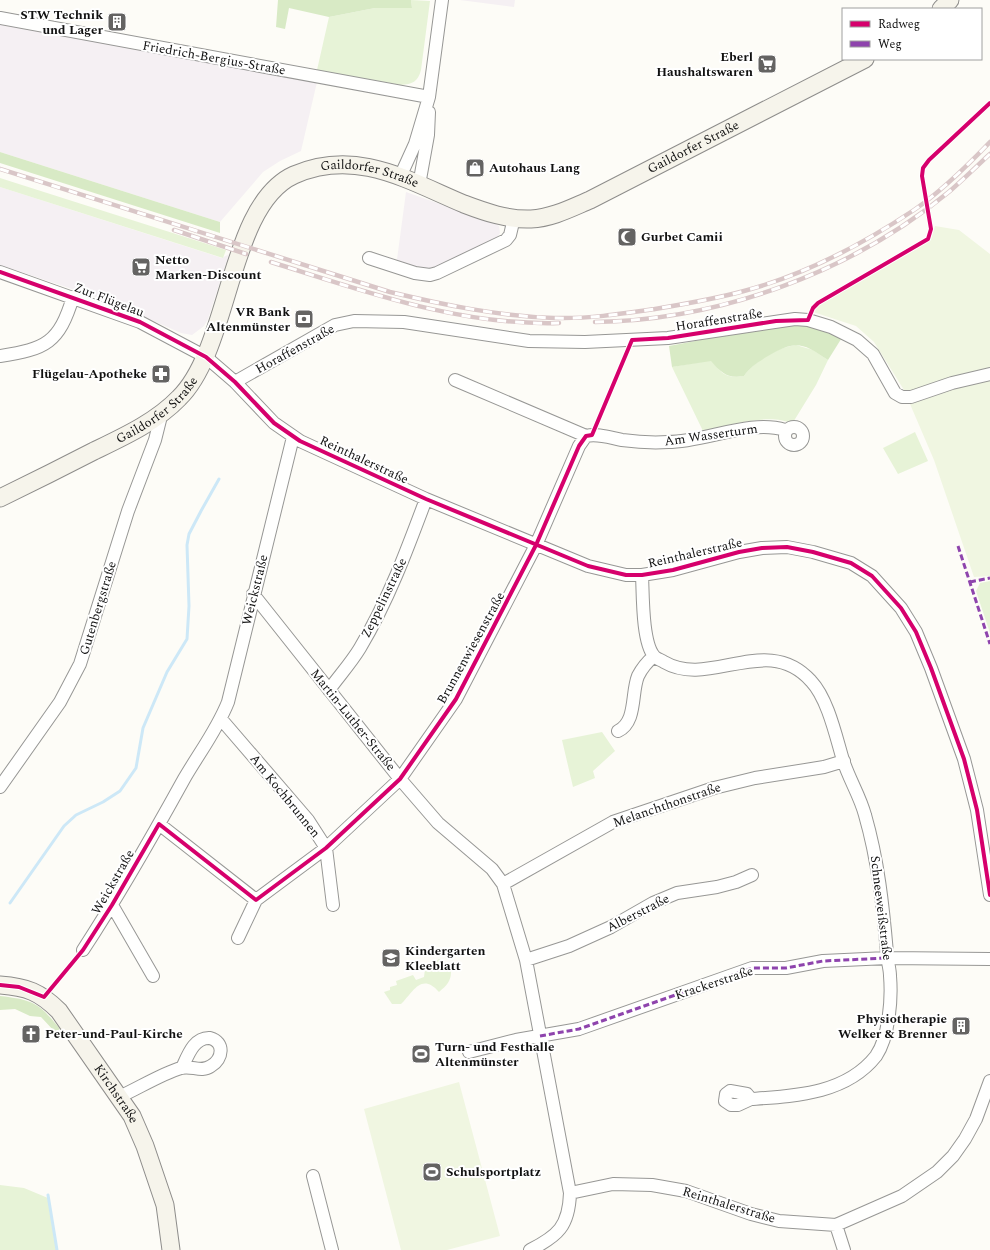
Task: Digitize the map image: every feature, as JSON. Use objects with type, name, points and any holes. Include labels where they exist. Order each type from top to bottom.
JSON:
[{"type":"main road","points":[[942,8],[950,0]]},
{"type":"main road","name":"Gaildorfer Straße","points":[[0,498],[120,438],[162,412],[180,398],[196,378],[206,357],[243,245],[256,214],[277,186],[292,176],[325,165],[342,163],[368,167],[400,177],[477,209],[514,218],[544,218],[590,200],[863,60]]},
{"type":"main road","name":"Kirchstraße","points":[[0,985],[19,987],[44,997],[58,1011],[132,1116],[145,1146],[164,1205],[171,1250]]},
{"type":"street","points":[[419,185],[428,135],[429,97],[442,0]]},
{"type":"street","name":"Friedrich-Bergius-Straße","points":[[0,18],[429,97]]},
{"type":"street","points":[[400,177],[416,144],[429,97]]},
{"type":"street","points":[[369,258],[415,273],[437,274],[506,240],[512,229],[514,218]]},
{"type":"street","name":"Zur Flügelau","points":[[0,272],[140,322],[206,357]]},
{"type":"street","points":[[0,356],[23,353],[47,344],[63,326],[73,297]]},
{"type":"street","name":"Horaffenstraße","points":[[235,382],[335,325],[354,321],[373,320],[404,322],[529,341],[585,342],[668,338],[776,321],[808,320],[831,327],[866,346],[873,354],[895,393],[902,397],[916,396],[952,383],[990,374]]},
{"type":"street","name":"Reinthalerstraße","points":[[206,357],[235,382],[274,423],[293,437],[326,454],[426,499],[536,545],[607,571],[626,575],[642,575],[673,570],[739,552],[762,548],[787,547],[838,558],[872,576],[901,608],[916,632],[931,668],[964,759],[977,810],[990,896]]},
{"type":"street","name":"Am Wasserturm","points":[[456,380],[586,436],[592,435],[624,440],[668,442],[698,439],[751,429],[772,427],[786,430]]},
{"type":"street","name":"Gutenbergstraße","points":[[0,787],[60,702],[80,664],[128,511],[155,440],[162,412]]},
{"type":"street","name":"Brunnenwiesenstraße","points":[[238,938],[256,900],[326,848],[400,779],[456,699],[536,545],[579,446],[586,436]]},
{"type":"street","name":"Weickstraße","points":[[83,950],[112,905],[185,777],[221,719],[228,702],[253,594],[293,437]]},
{"type":"street","name":"Zeppelinstraße","points":[[329,690],[359,649],[383,606],[401,566],[426,499]]},
{"type":"street","points":[[618,731],[625,727],[629,719],[638,677],[645,664],[654,656],[646,628],[642,575]]},
{"type":"street","name":"Martin-Luther-Straße","points":[[253,594],[400,779],[438,823],[492,869],[503,884],[526,960],[570,1193],[566,1219],[560,1229],[555,1236],[530,1250]]},
{"type":"street","name":"Schneeweißstraße","points":[[654,656],[668,665],[685,670],[702,670],[757,660],[774,662],[800,671],[814,683],[827,709],[844,761],[864,813],[876,861],[883,901],[887,958],[890,976],[887,1028],[882,1045],[870,1062],[857,1074],[833,1087],[784,1097],[751,1100]]},
{"type":"street","name":"Am Kochbrunnen","points":[[221,719],[308,820],[326,848],[333,905]]},
{"type":"street","name":"Melanchthonstraße","points":[[503,884],[613,822],[714,788],[755,778],[824,767],[844,761]]},
{"type":"street","points":[[159,824],[256,900]]},
{"type":"street","name":"Alberstraße","points":[[526,960],[569,946],[611,927],[653,903],[677,893],[717,887],[736,882],[752,875]]},
{"type":"street","name":"Weickstraße","points":[[112,905],[153,976]]},
{"type":"street","name":"Krackerstraße","points":[[469,1052],[579,1029],[752,968],[786,968],[823,961],[887,958],[990,959]]},
{"type":"street","points":[[119,1097],[182,1068]]},
{"type":"street","name":"Reinthalerstraße","points":[[570,1193],[613,1184],[652,1185],[686,1191],[751,1214],[779,1221],[836,1225],[902,1196],[936,1172],[953,1156],[966,1139],[976,1119],[990,1081]]},
{"type":"street","points":[[314,1176],[332,1250]]},
{"type":"street","points":[[836,1225],[844,1250]]},
{"type":"shaded area","points":[[460,0],[515,0],[514,7]]},
{"type":"shaded area","points":[[0,24],[317,82],[301,151],[280,161],[263,172],[220,222],[0,152]]},
{"type":"shaded area","points":[[0,187],[222,258],[229,254],[208,319],[204,326],[192,335],[181,333],[108,301],[0,265]]},
{"type":"shaded area","points":[[406,192],[494,223],[499,226],[500,233],[496,239],[437,273],[396,267]]},
{"type":"green space","points":[[278,0],[411,0],[412,8],[375,8],[329,17],[289,8],[285,29],[276,27]]},
{"type":"green space","points":[[411,0],[430,1],[421,70],[414,82],[401,85],[317,70],[329,17],[375,8],[412,8]]},
{"type":"green space","points":[[0,152],[220,222],[220,233],[0,163]]},
{"type":"green space","points":[[0,178],[226,250],[223,258],[0,187]]},
{"type":"green space","points":[[935,226],[959,230],[990,254],[990,576],[974,577],[934,460],[904,390],[874,342],[856,326],[813,312],[818,305],[931,239]]},
{"type":"green space","points":[[791,323],[816,325],[843,336],[828,360],[805,347],[792,345],[785,347],[761,360],[744,376],[729,376],[718,369],[711,361],[672,367],[669,346]]},
{"type":"green space","points":[[796,345],[813,350],[828,360],[816,385],[792,424],[772,419],[736,423],[703,431],[672,367],[711,360],[718,369],[729,376],[744,376],[748,370],[760,360],[774,352]]},
{"type":"green space","points":[[915,432],[928,461],[898,474],[883,448]]},
{"type":"green space","points":[[990,581],[990,633],[976,591],[980,583]]},
{"type":"green space","points":[[602,732],[615,751],[593,771],[595,778],[573,787],[562,740]]},
{"type":"green space","points":[[439,959],[450,965],[451,974],[448,983],[439,992],[433,986],[422,984],[417,986],[401,1004],[392,1004],[384,992],[390,990],[390,987],[397,985],[396,981],[413,975],[416,980],[424,977],[425,969]]},
{"type":"green space","points":[[0,996],[21,999],[35,1004],[47,1013],[60,1029],[55,1032],[41,1017],[30,1016],[15,1009],[0,1010]]},
{"type":"green space","name":"Schulsportplatz","points":[[459,1082],[500,1236],[447,1250],[401,1250],[364,1109]]},
{"type":"green space","points":[[0,1185],[24,1188],[48,1198],[57,1250],[0,1250]]},
{"type":"waterway","points":[[10,903],[64,826],[76,815],[103,802],[120,791],[136,768],[143,728],[167,672],[187,639],[189,606],[187,545],[189,534],[219,479]]},
{"type":"waterway","points":[[48,1195],[57,1250]]},
{"type":"railway","points":[[0,169],[390,292],[451,305],[512,315],[567,318],[630,313],[711,299],[766,284],[811,267],[874,235],[914,210],[954,178],[990,142]]},
{"type":"railway","points":[[595,322],[642,319],[690,312],[737,301],[783,286],[828,268],[871,245],[912,220],[950,191],[990,154]]},
{"type":"railway","points":[[174,230],[246,254]]},
{"type":"railway","points":[[271,262],[377,295],[448,313],[485,319],[559,323]]},
{"type":"marked path","points":[[958,546],[990,644]]},
{"type":"marked path","points":[[970,582],[990,578]]},
{"type":"marked path","points":[[540,1036],[579,1029],[752,968],[786,968],[823,961],[887,958]]},
{"type":"cycle path","points":[[0,985],[19,987],[44,997],[83,950],[112,905],[159,824],[256,900],[326,848],[400,779],[456,699],[536,545],[579,446],[586,436],[592,435],[632,340],[668,338],[776,321],[808,320],[813,308],[818,303],[928,239],[931,229],[922,176],[923,168],[929,160],[990,103]]},
{"type":"cycle path","points":[[0,272],[140,322],[206,357],[235,382],[274,423],[300,441],[426,499],[588,566],[626,575],[642,575],[673,570],[739,552],[762,548],[787,547],[813,552],[851,563],[872,576],[901,608],[916,632],[931,668],[964,759],[977,810],[990,895]]},
{"type":"place","name":"STW Technik und Lager","points":[[117,22]]},
{"type":"place","name":"Eberl Haushaltswaren","points":[[767,64]]},
{"type":"place","name":"Autohaus Lang","points":[[475,168]]},
{"type":"place","name":"Gurbet Camii","points":[[627,237]]},
{"type":"place","name":"Netto Marken-Discount","points":[[141,267]]},
{"type":"place","name":"VR Bank Altenmünster","points":[[304,319]]},
{"type":"place","name":"Flügelau-Apotheke","points":[[161,374]]},
{"type":"place","name":"Kindergarten Kleeblatt","points":[[391,958]]},
{"type":"place","name":"Physiotherapie Welker & Brenner","points":[[961,1026]]},
{"type":"place","name":"Peter-und-Paul-Kirche","points":[[31,1034]]},
{"type":"place","name":"Turn- und Festhalle Altenmünster","points":[[421,1054]]},
{"type":"place","name":"Schulsportplatz","points":[[432,1172]]}]
